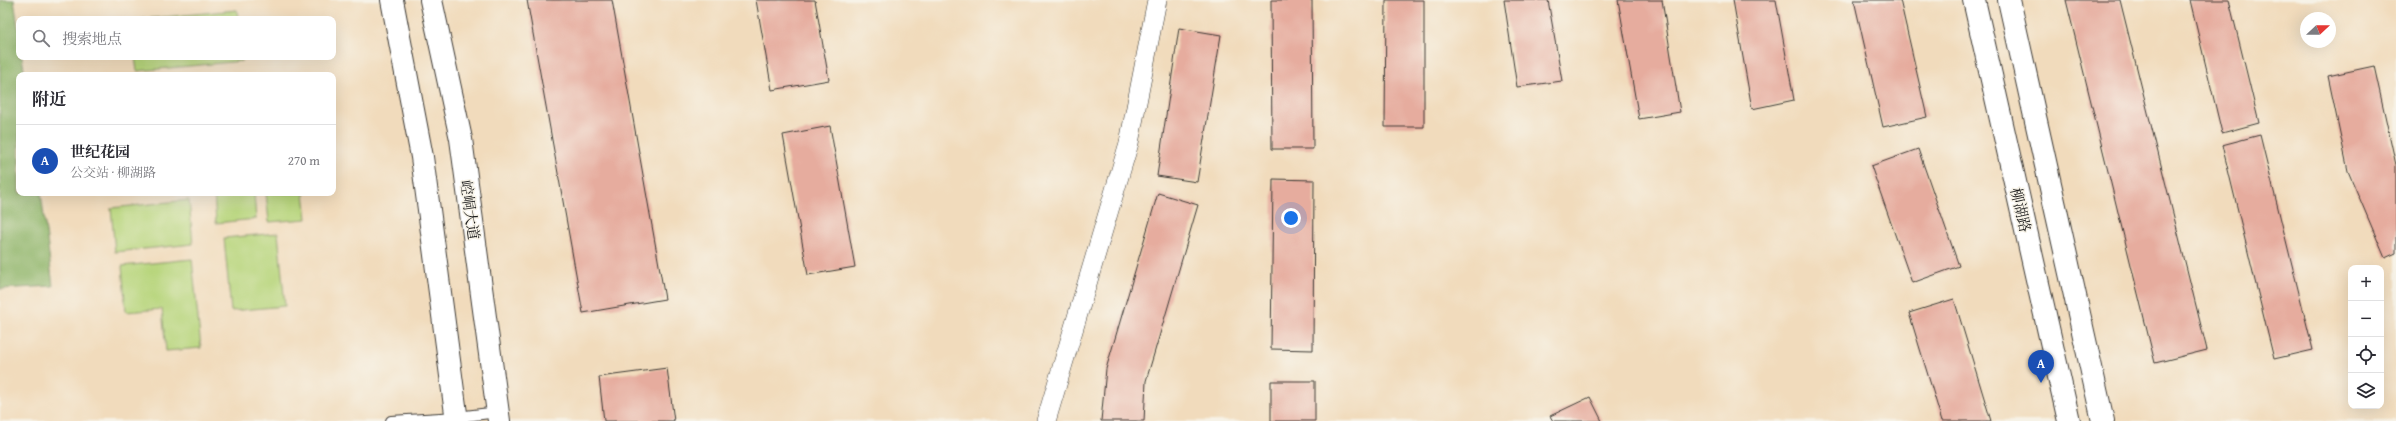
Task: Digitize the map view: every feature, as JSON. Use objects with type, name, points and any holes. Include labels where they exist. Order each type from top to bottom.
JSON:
[{"type":"main road","points":[[392,0],[422,157],[457,419]]},
{"type":"main road","name":"崆峒大道","points":[[431,0],[461,139],[498,416]]},
{"type":"main road","name":"柳湖路","points":[[1974,0],[2069,421]]},
{"type":"main road","points":[[2009,0],[2103,421]]},
{"type":"street","points":[[1046,421],[1129,144],[1157,0]]},
{"type":"lane","points":[[390,421],[498,416]]},
{"type":"green space","points":[[0,0],[14,0],[16,16],[16,60],[22,60],[24,72],[16,72],[16,196],[41,196],[53,286],[0,289]]},
{"type":"green space","points":[[237,10],[238,16],[174,16]]},
{"type":"green space","points":[[135,60],[242,61],[137,71]]},
{"type":"green space","points":[[214,196],[254,196],[256,219],[216,223]]},
{"type":"green space","points":[[266,196],[304,196],[307,219],[269,222]]},
{"type":"green space","points":[[189,200],[193,244],[115,252],[111,208]]},
{"type":"green space","points":[[278,233],[285,306],[231,311],[224,238]]},
{"type":"green space","points":[[192,259],[201,348],[166,351],[162,309],[126,312],[122,266]]},
{"type":"building","points":[[527,0],[612,0],[665,299],[583,313]]},
{"type":"building","points":[[756,0],[815,0],[829,80],[772,90]]},
{"type":"building","points":[[1271,0],[1312,0],[1313,149],[1272,149]]},
{"type":"building","points":[[1386,0],[1424,0],[1424,127],[1385,127]]},
{"type":"building","points":[[1504,0],[1548,0],[1562,81],[1517,87]]},
{"type":"building","points":[[1618,0],[1662,0],[1680,112],[1639,119]]},
{"type":"building","points":[[1733,0],[1776,0],[1794,100],[1752,109]]},
{"type":"building","points":[[1854,0],[1900,0],[1927,117],[1883,127]]},
{"type":"building","points":[[2066,0],[2120,0],[2207,350],[2155,363]]},
{"type":"building","points":[[2190,0],[2229,0],[2259,123],[2222,133]]},
{"type":"building","points":[[1179,28],[1221,35],[1197,182],[1157,176]]},
{"type":"building","points":[[2374,66],[2396,165],[2396,253],[2385,258],[2348,171],[2328,76]]},
{"type":"building","points":[[830,126],[855,267],[808,275],[783,135]]},
{"type":"building","points":[[2260,135],[2313,350],[2274,359],[2222,145]]},
{"type":"building","points":[[1918,149],[1959,266],[1912,283],[1871,166]]},
{"type":"building","points":[[1273,179],[1314,180],[1313,350],[1271,349]]},
{"type":"building","points":[[1158,193],[1198,205],[1146,381],[1144,421],[1101,421],[1106,369]]},
{"type":"building","points":[[1954,299],[1991,421],[1942,421],[1909,313]]},
{"type":"building","points":[[667,368],[674,421],[604,421],[599,377]]},
{"type":"building","points":[[1271,381],[1315,381],[1315,421],[1271,421]]},
{"type":"building","points":[[1590,397],[1602,421],[1553,421],[1550,416]]},
{"type":"place","name":"世纪花园","points":[[2041,383]]}]
